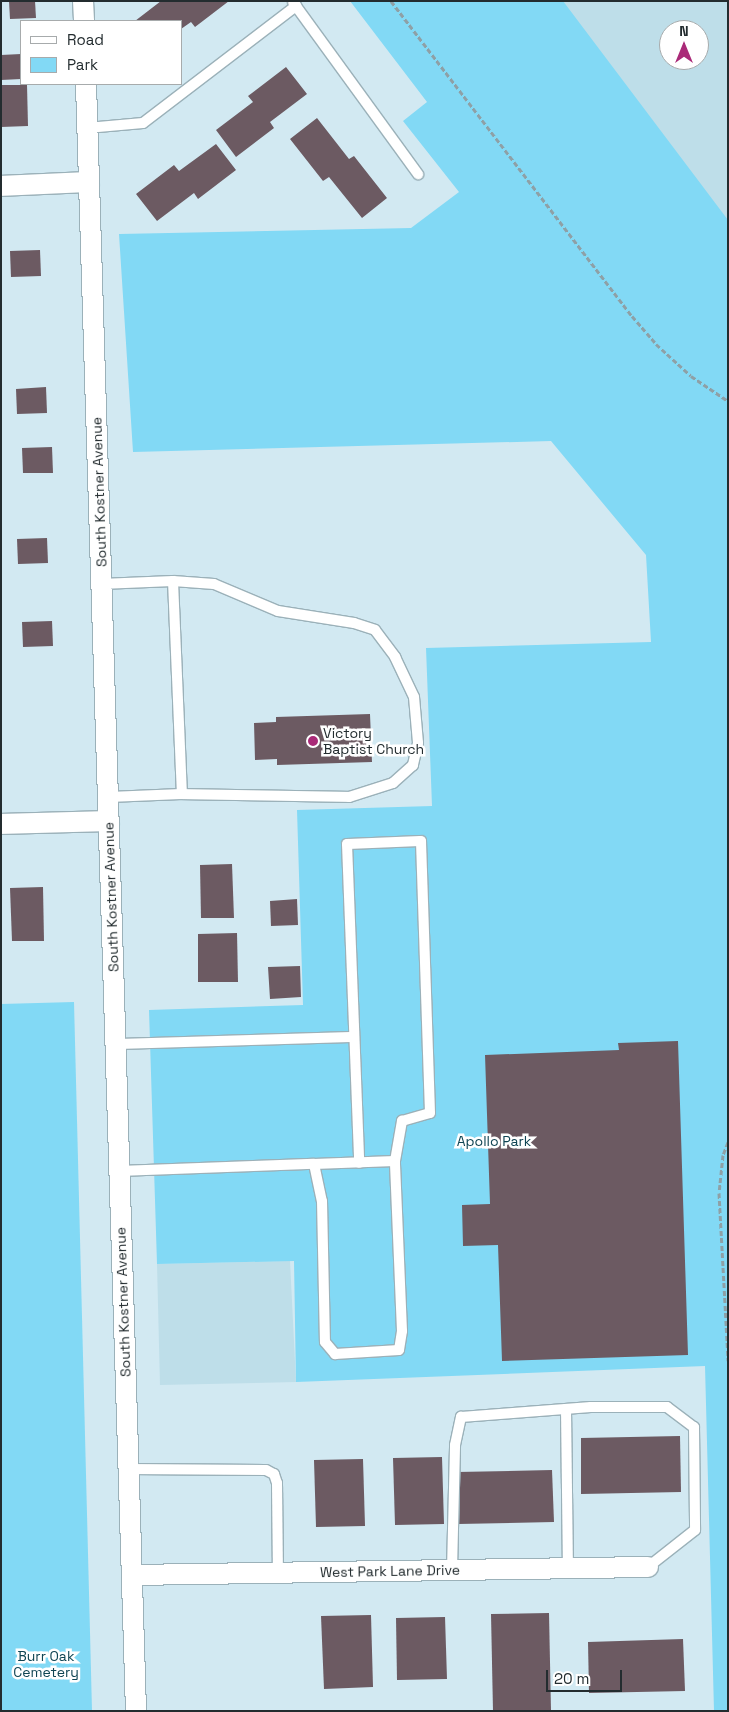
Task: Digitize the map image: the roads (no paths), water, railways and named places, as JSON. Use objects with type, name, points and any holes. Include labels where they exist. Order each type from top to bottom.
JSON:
[{"type":"street","points":[[83,1],[84,20]]},
{"type":"street","name":"South Kostner Avenue","points":[[86,85],[136,1711]]},
{"type":"street","points":[[1,186],[89,182]]},
{"type":"street","points":[[1,824],[109,821]]},
{"type":"street","name":"West Park Lane Drive","points":[[132,1575],[648,1567]]},
{"type":"lane","points":[[87,128],[143,123],[295,4],[418,174]]},
{"type":"lane","points":[[173,581],[182,794]]},
{"type":"lane","points":[[101,584],[173,581],[214,584],[278,611],[354,623],[375,630],[395,656],[414,697],[418,743],[413,765],[393,783],[349,796],[182,794],[108,797]]},
{"type":"lane","points":[[314,1164],[322,1201],[325,1342],[335,1354],[399,1350],[402,1331],[395,1161],[402,1121],[430,1113],[421,841],[347,844],[359,1163]]},
{"type":"lane","points":[[115,1044],[354,1037]]},
{"type":"lane","points":[[119,1171],[395,1161]]},
{"type":"lane","points":[[452,1570],[455,1445],[461,1417],[566,1409],[667,1407],[694,1427],[695,1530],[648,1567]]},
{"type":"lane","points":[[566,1409],[568,1568]]},
{"type":"lane","points":[[128,1469],[266,1470],[274,1474],[277,1483],[278,1573]]},
{"type":"place","name":"Victory Baptist Church","points":[[313,741]]},
{"type":"park label","name":"Apollo Park","points":[[494,1141]]},
{"type":"park label","name":"Burr Oak Cemetery","points":[[46,1664]]}]
